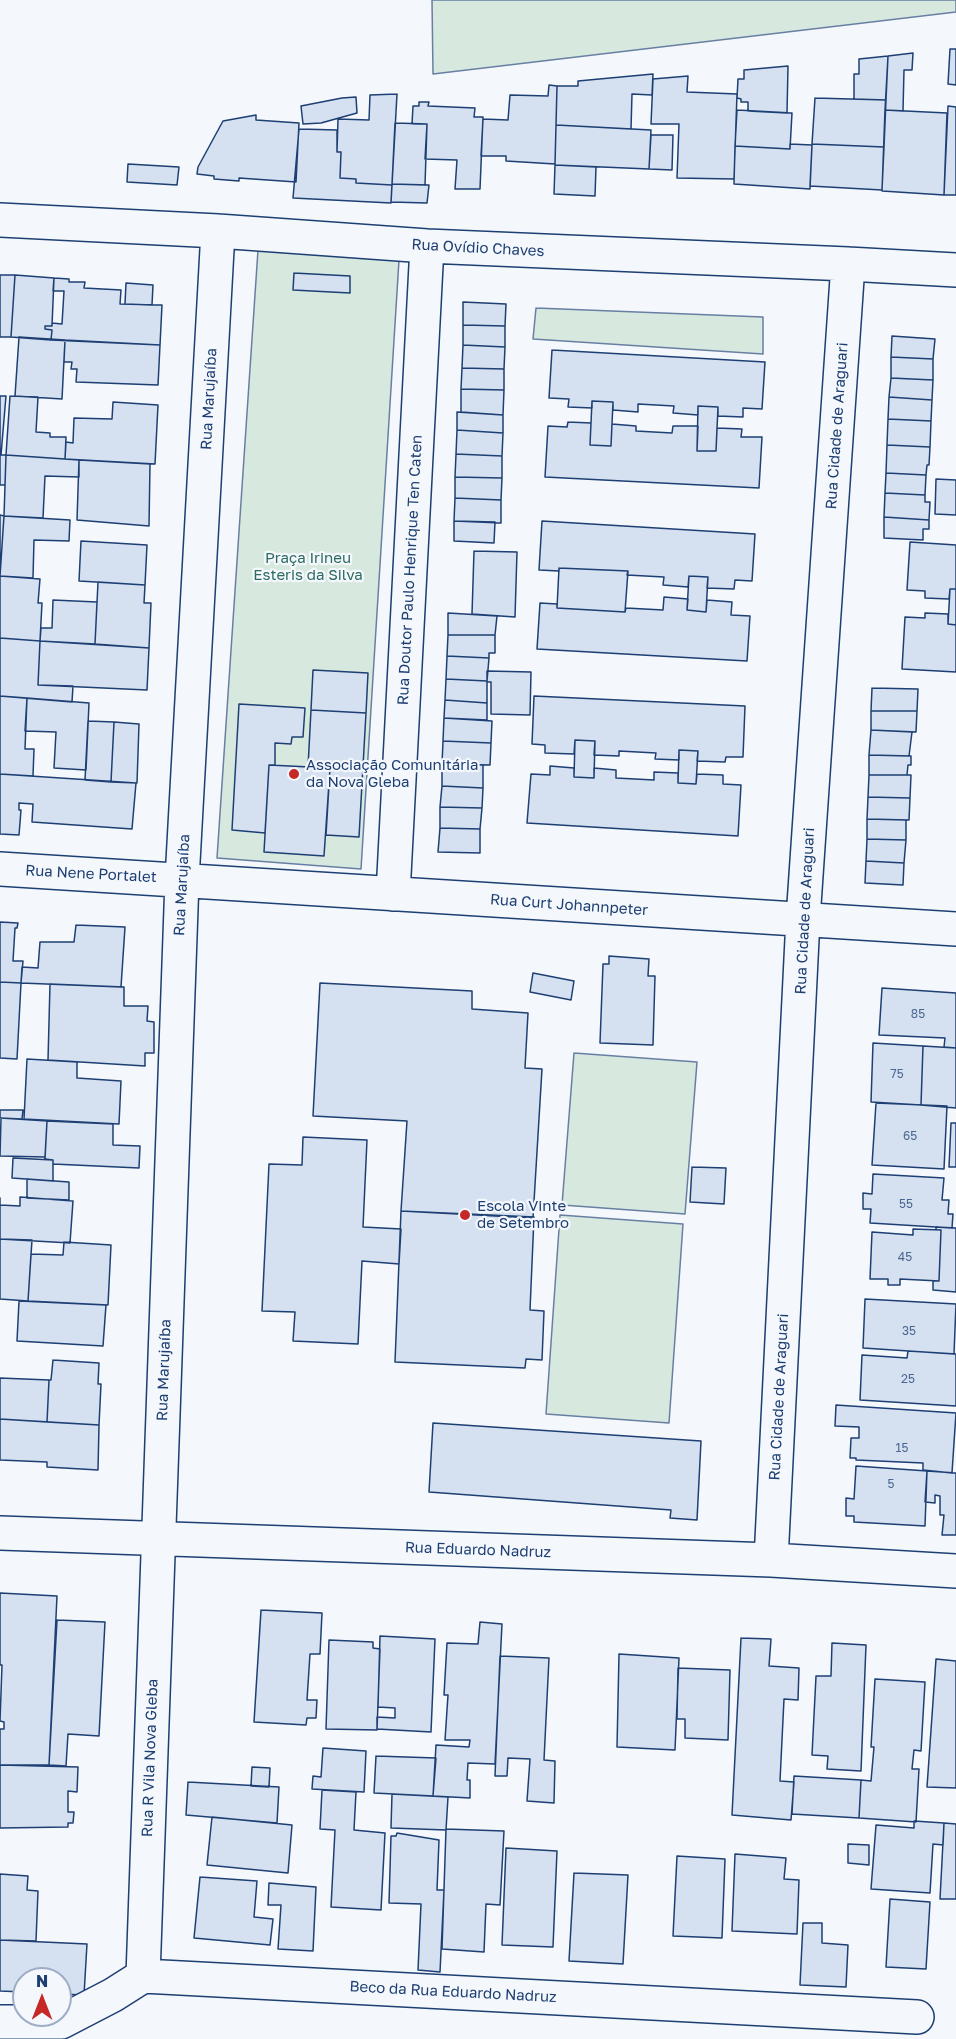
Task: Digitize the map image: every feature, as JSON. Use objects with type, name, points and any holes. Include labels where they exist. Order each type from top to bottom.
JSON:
[{"type":"street","name":"Rua Ovídio Chaves","points":[[0,220],[218,231],[427,246],[956,270]]},
{"type":"street","name":"Rua Marujaíba","points":[[158,1539],[182,880],[218,231]]},
{"type":"street","name":"Rua Doutor Paulo Henrique Ten Caten","points":[[393,894],[427,246]]},
{"type":"street","name":"Rua Cidade de Araguari","points":[[771,1560],[803,920],[848,264]]},
{"type":"street","name":"Rua Nene Portalet","points":[[0,869],[182,880]]},
{"type":"street","name":"Rua Curt Johannpeter","points":[[182,880],[956,929]]},
{"type":"street","name":"Rua Eduardo Nadruz","points":[[0,1533],[771,1560],[956,1571]]},
{"type":"street","name":"Rua R Vila Nova Gleba","points":[[143,1976],[158,1539]]},
{"type":"street","name":"Beco da Rua Eduardo Nadruz","points":[[143,1976],[917,2017]]},
{"type":"street","points":[[0,2022],[61,2022],[113,1995],[143,1976]]},
{"type":"green space","points":[[432,0],[956,0],[956,12],[433,74]]},
{"type":"green space","name":"Praça Irineu Esteris da Silva","points":[[258,250],[399,260],[361,869],[217,858]]},
{"type":"green space","points":[[536,308],[763,317],[763,354],[533,339]]},
{"type":"green space","points":[[574,1053],[697,1062],[685,1214],[562,1205]]},
{"type":"green space","points":[[560,1215],[683,1224],[669,1423],[546,1414]]},
{"type":"building","points":[[950,49],[956,49],[956,85],[948,84]]},
{"type":"building","points":[[913,53],[912,70],[904,70],[903,111],[885,110],[888,56]]},
{"type":"building","points":[[888,56],[886,100],[854,99],[854,74],[859,74],[859,59]]},
{"type":"building","points":[[788,66],[787,113],[748,111],[748,102],[741,102],[741,99],[737,98],[738,79],[744,79],[744,70]]},
{"type":"building","points":[[653,74],[652,95],[632,94],[631,129],[556,125],[557,86],[578,86],[578,81]]},
{"type":"building","points":[[688,76],[687,92],[737,94],[734,179],[677,178],[679,124],[651,124],[653,79]]},
{"type":"building","points":[[549,85],[557,86],[555,164],[506,161],[506,156],[481,156],[483,119],[508,120],[510,95],[548,96]]},
{"type":"building","points":[[397,94],[392,185],[356,183],[356,179],[340,178],[341,152],[337,152],[338,119],[369,120],[370,95]]},
{"type":"building","points":[[356,97],[357,113],[321,123],[303,124],[301,106]]},
{"type":"building","points":[[815,98],[886,100],[884,147],[812,144]]},
{"type":"building","points":[[419,102],[429,102],[428,106],[475,108],[474,117],[483,117],[480,189],[455,189],[457,160],[425,159],[427,124],[412,124],[413,106],[419,106]]},
{"type":"building","points":[[948,106],[956,107],[956,195],[944,195]]},
{"type":"building","points":[[737,110],[792,113],[790,149],[735,146]]},
{"type":"building","points":[[885,110],[947,113],[944,195],[882,191]]},
{"type":"building","points":[[256,115],[256,120],[299,123],[296,182],[239,178],[239,181],[214,179],[214,176],[197,174],[198,167],[223,121]]},
{"type":"building","points":[[395,123],[427,124],[425,185],[392,184]]},
{"type":"building","points":[[556,125],[651,130],[649,169],[555,165]]},
{"type":"building","points":[[299,129],[337,130],[337,152],[341,152],[340,178],[356,179],[356,183],[392,185],[391,203],[293,198]]},
{"type":"building","points":[[651,135],[673,135],[672,170],[649,169]]},
{"type":"building","points":[[790,144],[812,145],[810,189],[734,184],[735,146],[790,149]]},
{"type":"building","points":[[812,144],[884,147],[882,190],[810,186]]},
{"type":"building","points":[[128,164],[179,167],[177,185],[127,182]]},
{"type":"building","points":[[555,165],[596,167],[595,196],[554,194]]},
{"type":"building","points":[[392,184],[429,185],[427,203],[391,202]]},
{"type":"building","points":[[294,273],[350,276],[350,293],[293,290]]},
{"type":"building","points":[[0,275],[15,275],[11,337],[0,337]]},
{"type":"building","points":[[15,275],[54,278],[52,326],[45,326],[45,329],[52,330],[51,340],[11,337]]},
{"type":"building","points":[[54,278],[69,279],[69,282],[85,282],[84,288],[121,290],[120,304],[162,305],[160,345],[51,340],[52,330],[45,329],[45,326],[52,326],[52,323],[62,324],[64,291],[53,291]]},
{"type":"building","points":[[126,283],[153,285],[152,305],[125,304]]},
{"type":"building","points":[[463,302],[506,304],[505,326],[463,325]]},
{"type":"building","points":[[463,325],[505,326],[505,347],[463,345]]},
{"type":"building","points":[[892,336],[935,339],[933,359],[891,357]]},
{"type":"building","points":[[19,337],[65,340],[62,399],[15,396]]},
{"type":"building","points":[[65,340],[160,345],[158,385],[76,382],[77,369],[71,369],[72,362],[64,362]]},
{"type":"building","points":[[463,345],[505,347],[504,369],[462,368]]},
{"type":"building","points":[[552,350],[765,362],[762,409],[743,408],[743,417],[718,416],[718,407],[698,406],[698,415],[673,413],[674,406],[638,404],[638,412],[613,410],[613,402],[592,401],[592,408],[568,407],[569,399],[549,398]]},
{"type":"building","points":[[891,357],[933,359],[933,380],[891,378]]},
{"type":"building","points":[[462,368],[504,369],[504,390],[461,389]]},
{"type":"building","points":[[891,378],[933,380],[932,400],[889,397]]},
{"type":"building","points":[[461,389],[504,390],[503,415],[461,412]]},
{"type":"building","points":[[0,396],[6,396],[1,455],[0,455]]},
{"type":"building","points":[[10,396],[38,397],[36,432],[50,433],[50,437],[66,437],[65,459],[6,455]]},
{"type":"building","points":[[889,397],[932,400],[931,421],[888,419]]},
{"type":"building","points":[[592,401],[613,402],[611,446],[590,445]]},
{"type":"building","points":[[113,402],[158,405],[155,464],[65,459],[66,442],[73,443],[74,418],[112,419]]},
{"type":"building","points":[[698,406],[718,407],[716,451],[697,451]]},
{"type":"building","points":[[457,412],[503,415],[503,433],[457,430]]},
{"type":"building","points":[[888,419],[931,421],[930,447],[887,445]]},
{"type":"building","points":[[568,422],[591,423],[590,445],[611,446],[612,424],[636,426],[636,431],[672,433],[673,426],[698,426],[697,451],[716,451],[717,428],[742,429],[741,437],[762,437],[759,488],[545,477],[548,426],[567,427]]},
{"type":"building","points":[[457,430],[503,433],[502,456],[456,454]]},
{"type":"building","points":[[887,445],[930,447],[926,475],[886,473]]},
{"type":"building","points":[[456,454],[502,456],[502,478],[455,477]]},
{"type":"building","points":[[0,455],[6,455],[5,485],[0,485]]},
{"type":"building","points":[[6,455],[79,460],[79,477],[45,476],[43,518],[4,516]]},
{"type":"building","points":[[79,460],[150,464],[149,526],[77,520]]},
{"type":"building","points":[[886,473],[926,475],[925,495],[885,493]]},
{"type":"building","points":[[455,477],[502,478],[501,500],[455,498]]},
{"type":"building","points":[[936,479],[956,480],[956,515],[935,514]]},
{"type":"building","points":[[885,493],[925,495],[925,502],[930,502],[929,520],[884,517]]},
{"type":"building","points":[[455,498],[501,500],[501,523],[454,521]]},
{"type":"building","points":[[0,515],[4,516],[0,576]]},
{"type":"building","points":[[4,516],[70,520],[69,541],[34,540],[33,578],[0,576]]},
{"type":"building","points":[[884,517],[929,520],[929,529],[923,529],[923,540],[884,538]]},
{"type":"building","points":[[454,521],[495,522],[494,543],[454,541]]},
{"type":"building","points":[[542,521],[755,534],[752,581],[735,580],[734,589],[707,588],[708,577],[689,576],[688,587],[663,585],[664,577],[627,575],[628,571],[559,568],[559,571],[539,570]]},
{"type":"building","points":[[81,541],[147,545],[145,585],[79,581]]},
{"type":"building","points":[[910,542],[956,545],[956,589],[950,589],[949,599],[925,598],[925,591],[907,590]]},
{"type":"building","points":[[474,551],[517,552],[515,617],[472,614]]},
{"type":"building","points":[[559,568],[628,571],[625,612],[557,608]]},
{"type":"building","points":[[0,576],[40,579],[38,603],[42,603],[40,641],[0,638]]},
{"type":"building","points":[[689,576],[708,577],[706,612],[687,610]]},
{"type":"building","points":[[98,582],[145,585],[144,603],[151,603],[149,648],[95,644]]},
{"type":"building","points":[[950,589],[956,589],[956,625],[948,624]]},
{"type":"building","points":[[664,597],[688,599],[687,610],[706,612],[707,600],[732,602],[731,615],[750,616],[747,661],[537,649],[540,603],[557,604],[557,608],[625,612],[626,608],[663,610]]},
{"type":"building","points":[[53,600],[97,602],[95,644],[40,641],[41,628],[52,628]]},
{"type":"building","points":[[448,613],[497,616],[495,635],[448,635]]},
{"type":"building","points":[[925,613],[948,614],[948,624],[956,625],[956,672],[902,669],[905,617],[925,618]]},
{"type":"building","points":[[448,635],[495,635],[495,653],[489,653],[489,658],[447,656]]},
{"type":"building","points":[[0,638],[40,641],[38,685],[73,686],[72,702],[0,696]]},
{"type":"building","points":[[40,641],[149,648],[147,690],[38,685]]},
{"type":"building","points":[[447,656],[489,658],[487,681],[446,679]]},
{"type":"building","points":[[313,670],[368,673],[366,713],[311,710]]},
{"type":"building","points":[[487,671],[531,672],[530,715],[491,714],[491,682],[487,682]]},
{"type":"building","points":[[446,679],[487,681],[487,703],[445,700]]},
{"type":"building","points":[[872,688],[918,689],[917,711],[871,711]]},
{"type":"building","points":[[0,696],[27,698],[25,749],[34,749],[33,776],[0,774]]},
{"type":"building","points":[[534,696],[745,706],[743,757],[726,757],[725,762],[697,761],[698,751],[679,750],[679,760],[655,759],[656,753],[619,751],[619,756],[594,755],[595,741],[575,740],[574,754],[545,753],[545,745],[532,744]]},
{"type":"building","points":[[27,698],[89,703],[86,770],[54,768],[56,732],[25,731]]},
{"type":"building","points":[[445,700],[487,703],[487,720],[444,718]]},
{"type":"building","points":[[239,704],[305,708],[303,737],[292,737],[291,744],[275,743],[275,765],[269,765],[265,833],[232,830]]},
{"type":"building","points":[[311,710],[366,713],[359,837],[326,835],[330,768],[308,767]]},
{"type":"building","points":[[871,711],[917,711],[916,732],[871,730]]},
{"type":"building","points":[[444,718],[492,721],[491,743],[443,741]]},
{"type":"building","points":[[88,721],[114,722],[111,782],[85,780]]},
{"type":"building","points":[[114,722],[139,724],[137,783],[111,782]]},
{"type":"building","points":[[871,730],[912,732],[909,756],[869,755]]},
{"type":"building","points":[[575,740],[595,741],[594,778],[574,777]]},
{"type":"building","points":[[443,741],[491,743],[490,765],[442,764]]},
{"type":"building","points":[[679,750],[698,751],[696,784],[678,783]]},
{"type":"building","points":[[869,755],[911,756],[911,765],[908,765],[907,775],[869,775]]},
{"type":"building","points":[[442,764],[483,765],[483,788],[442,786]]},
{"type":"building","points":[[269,765],[330,768],[324,856],[264,852]]},
{"type":"building","points":[[550,766],[574,768],[574,777],[594,778],[594,768],[616,770],[616,778],[654,780],[654,772],[678,773],[678,783],[696,784],[697,774],[723,775],[723,784],[741,785],[738,836],[527,823],[531,774],[550,775]]},
{"type":"building","points":[[0,774],[136,783],[132,829],[32,822],[33,804],[19,803],[19,810],[21,810],[19,835],[0,834]]},
{"type":"building","points":[[869,775],[911,775],[910,798],[868,797]]},
{"type":"building","points":[[442,786],[483,788],[482,808],[440,807]]},
{"type":"building","points":[[868,797],[910,798],[909,820],[867,819]]},
{"type":"building","points":[[440,807],[482,808],[480,829],[440,828]]},
{"type":"building","points":[[867,819],[906,820],[906,840],[867,839]]},
{"type":"building","points":[[440,828],[480,829],[480,853],[438,852]]},
{"type":"building","points":[[867,839],[906,840],[904,863],[866,861]]},
{"type":"building","points":[[866,861],[904,863],[903,885],[865,883]]},
{"type":"building","points":[[0,922],[18,923],[15,928],[13,961],[23,961],[21,983],[0,982]]},
{"type":"building","points":[[76,925],[125,927],[121,987],[21,983],[22,967],[38,968],[40,942],[74,942]]},
{"type":"building","points":[[609,956],[649,959],[648,976],[655,976],[653,1045],[600,1043],[603,964],[609,964]]},
{"type":"building","points":[[533,973],[574,981],[571,1000],[530,992]]},
{"type":"building","points":[[0,982],[21,983],[17,1059],[0,1058]]},
{"type":"building","points":[[320,983],[472,991],[472,1009],[528,1013],[525,1068],[542,1069],[533,1218],[401,1211],[407,1121],[313,1116]]},
{"type":"building","points":[[50,984],[124,987],[124,1006],[148,1006],[147,1021],[154,1022],[154,1053],[145,1053],[145,1066],[48,1060]]},
{"type":"building","points":[[882,988],[956,993],[956,1048],[944,1047],[945,1038],[879,1035]]},
{"type":"building","points":[[873,1043],[923,1046],[921,1105],[871,1102]]},
{"type":"building","points":[[923,1046],[956,1048],[956,1108],[921,1105]]},
{"type":"building","points":[[27,1059],[77,1062],[77,1078],[121,1081],[119,1124],[24,1119]]},
{"type":"building","points":[[876,1103],[947,1106],[944,1169],[872,1165]]},
{"type":"building","points":[[0,1110],[23,1110],[22,1119],[0,1118]]},
{"type":"building","points":[[1,1118],[47,1121],[45,1157],[0,1156]]},
{"type":"building","points":[[47,1121],[113,1124],[113,1145],[140,1146],[139,1168],[53,1164],[53,1160],[45,1159]]},
{"type":"building","points":[[951,1123],[956,1123],[956,1167],[949,1167]]},
{"type":"building","points":[[303,1137],[367,1140],[363,1227],[401,1229],[399,1264],[362,1261],[358,1344],[293,1341],[295,1312],[262,1311],[269,1164],[302,1165]]},
{"type":"building","points":[[13,1158],[53,1160],[53,1181],[12,1178]]},
{"type":"building","points":[[692,1167],[726,1168],[724,1204],[690,1202]]},
{"type":"building","points":[[873,1174],[944,1178],[942,1200],[949,1200],[948,1214],[953,1214],[952,1228],[870,1223],[871,1209],[863,1209],[863,1193],[872,1194]]},
{"type":"building","points":[[27,1179],[69,1182],[69,1200],[27,1198]]},
{"type":"building","points":[[20,1197],[73,1201],[70,1243],[0,1239],[0,1205],[20,1206]]},
{"type":"building","points":[[401,1211],[534,1217],[530,1310],[544,1311],[542,1360],[526,1359],[525,1368],[395,1362]]},
{"type":"building","points":[[936,1227],[956,1228],[956,1292],[933,1290],[933,1281],[939,1281],[941,1230],[936,1230]]},
{"type":"building","points":[[913,1229],[941,1230],[939,1281],[900,1279],[900,1285],[888,1285],[888,1279],[870,1279],[872,1232],[913,1235]]},
{"type":"building","points":[[0,1239],[32,1240],[28,1301],[0,1299]]},
{"type":"building","points":[[64,1242],[111,1245],[108,1305],[28,1301],[31,1254],[63,1255]]},
{"type":"building","points":[[865,1299],[956,1304],[954,1354],[863,1348]]},
{"type":"building","points":[[19,1301],[106,1305],[103,1346],[17,1341]]},
{"type":"building","points":[[908,1351],[956,1354],[956,1406],[860,1400],[862,1355],[907,1358]]},
{"type":"building","points":[[53,1360],[99,1363],[98,1384],[101,1384],[99,1425],[47,1422],[49,1380],[51,1380]]},
{"type":"building","points":[[0,1378],[49,1380],[47,1422],[0,1419]]},
{"type":"building","points":[[836,1405],[956,1413],[952,1473],[923,1470],[923,1463],[850,1458],[851,1438],[859,1438],[859,1427],[835,1426]]},
{"type":"building","points":[[0,1419],[99,1425],[98,1470],[47,1467],[47,1462],[0,1460]]},
{"type":"building","points":[[433,1423],[701,1441],[697,1520],[670,1518],[671,1510],[429,1492]]},
{"type":"building","points":[[856,1466],[927,1471],[925,1526],[854,1522],[854,1516],[846,1516],[846,1498],[854,1499]]},
{"type":"building","points":[[927,1471],[956,1473],[956,1535],[942,1535],[944,1515],[940,1515],[940,1496],[935,1495],[935,1503],[925,1502]]},
{"type":"building","points":[[0,1593],[57,1596],[49,1765],[0,1765],[0,1729],[4,1729],[4,1722],[0,1721],[2,1665],[0,1665]]},
{"type":"building","points":[[261,1610],[322,1613],[320,1654],[310,1654],[307,1700],[317,1700],[316,1718],[307,1718],[306,1725],[254,1722]]},
{"type":"building","points":[[57,1620],[105,1622],[99,1736],[68,1734],[66,1766],[49,1765]]},
{"type":"building","points":[[480,1622],[502,1624],[495,1764],[468,1763],[467,1780],[470,1780],[470,1798],[433,1796],[436,1745],[469,1747],[470,1740],[445,1740],[448,1695],[444,1695],[447,1643],[478,1644]]},
{"type":"building","points":[[380,1636],[435,1639],[431,1732],[377,1729],[377,1717],[395,1718],[395,1708],[378,1707]]},
{"type":"building","points":[[741,1638],[771,1639],[769,1666],[799,1668],[798,1700],[784,1699],[780,1781],[794,1782],[791,1820],[732,1815]]},
{"type":"building","points":[[329,1640],[373,1642],[373,1648],[380,1649],[377,1730],[326,1729]]},
{"type":"building","points":[[832,1643],[866,1645],[861,1771],[827,1769],[828,1756],[812,1755],[816,1676],[831,1676]]},
{"type":"building","points":[[619,1654],[679,1658],[675,1750],[617,1747]]},
{"type":"building","points":[[500,1656],[549,1658],[544,1760],[555,1761],[554,1803],[527,1801],[530,1759],[508,1758],[507,1776],[495,1776]]},
{"type":"building","points":[[936,1659],[956,1661],[956,1788],[927,1787]]},
{"type":"building","points":[[678,1668],[730,1670],[728,1740],[685,1738],[685,1719],[677,1719]]},
{"type":"building","points":[[875,1679],[925,1682],[921,1751],[914,1750],[912,1769],[919,1769],[916,1822],[859,1818],[861,1780],[871,1781]]},
{"type":"building","points":[[323,1748],[366,1751],[364,1792],[312,1789],[313,1776],[321,1777]]},
{"type":"building","points":[[376,1756],[436,1758],[433,1796],[374,1793]]},
{"type":"building","points":[[0,1765],[78,1767],[77,1792],[68,1791],[68,1812],[74,1812],[73,1823],[68,1823],[68,1827],[0,1828]]},
{"type":"building","points":[[252,1767],[270,1768],[269,1787],[251,1786]]},
{"type":"building","points":[[794,1776],[861,1780],[859,1818],[792,1814]]},
{"type":"building","points":[[188,1782],[279,1787],[277,1823],[186,1815]]},
{"type":"building","points":[[322,1790],[356,1792],[354,1830],[385,1833],[381,1910],[331,1907],[335,1830],[320,1829]]},
{"type":"building","points":[[392,1794],[448,1797],[446,1830],[391,1828]]},
{"type":"building","points":[[212,1817],[292,1825],[288,1873],[207,1865]]},
{"type":"building","points":[[914,1821],[944,1823],[943,1845],[933,1844],[930,1893],[871,1889],[876,1825],[914,1828]]},
{"type":"building","points":[[944,1823],[956,1824],[956,1899],[940,1899]]},
{"type":"building","points":[[446,1829],[504,1831],[500,1905],[486,1904],[484,1952],[442,1949]]},
{"type":"building","points":[[397,1833],[439,1840],[437,1890],[444,1890],[440,1972],[418,1970],[421,1904],[389,1903],[391,1836],[396,1836]]},
{"type":"building","points":[[848,1844],[869,1845],[869,1865],[848,1863]]},
{"type":"building","points":[[506,1848],[557,1851],[553,1947],[502,1945]]},
{"type":"building","points":[[735,1854],[786,1858],[784,1879],[799,1880],[797,1934],[732,1931]]},
{"type":"building","points":[[677,1856],[725,1859],[722,1938],[673,1936]]},
{"type":"building","points":[[574,1873],[628,1875],[623,1964],[569,1961]]},
{"type":"building","points":[[0,1874],[28,1876],[27,1890],[38,1891],[36,1941],[0,1940]]},
{"type":"building","points":[[200,1877],[257,1881],[254,1917],[273,1919],[270,1945],[194,1938]]},
{"type":"building","points":[[269,1883],[316,1887],[313,1951],[278,1949],[281,1905],[268,1905]]},
{"type":"building","points":[[890,1899],[930,1902],[926,1969],[886,1967]]},
{"type":"building","points":[[803,1923],[822,1923],[822,1943],[848,1945],[846,1987],[800,1985]]},
{"type":"building","points":[[0,1940],[87,1944],[84,1995],[72,1994],[72,1967],[12,1967],[12,1992],[0,1991]]},
{"type":"place","name":"Associação Comunitária da Nova Gleba","points":[[294,774]]},
{"type":"place","name":"Escola Vinte de Setembro","points":[[465,1215]]}]
